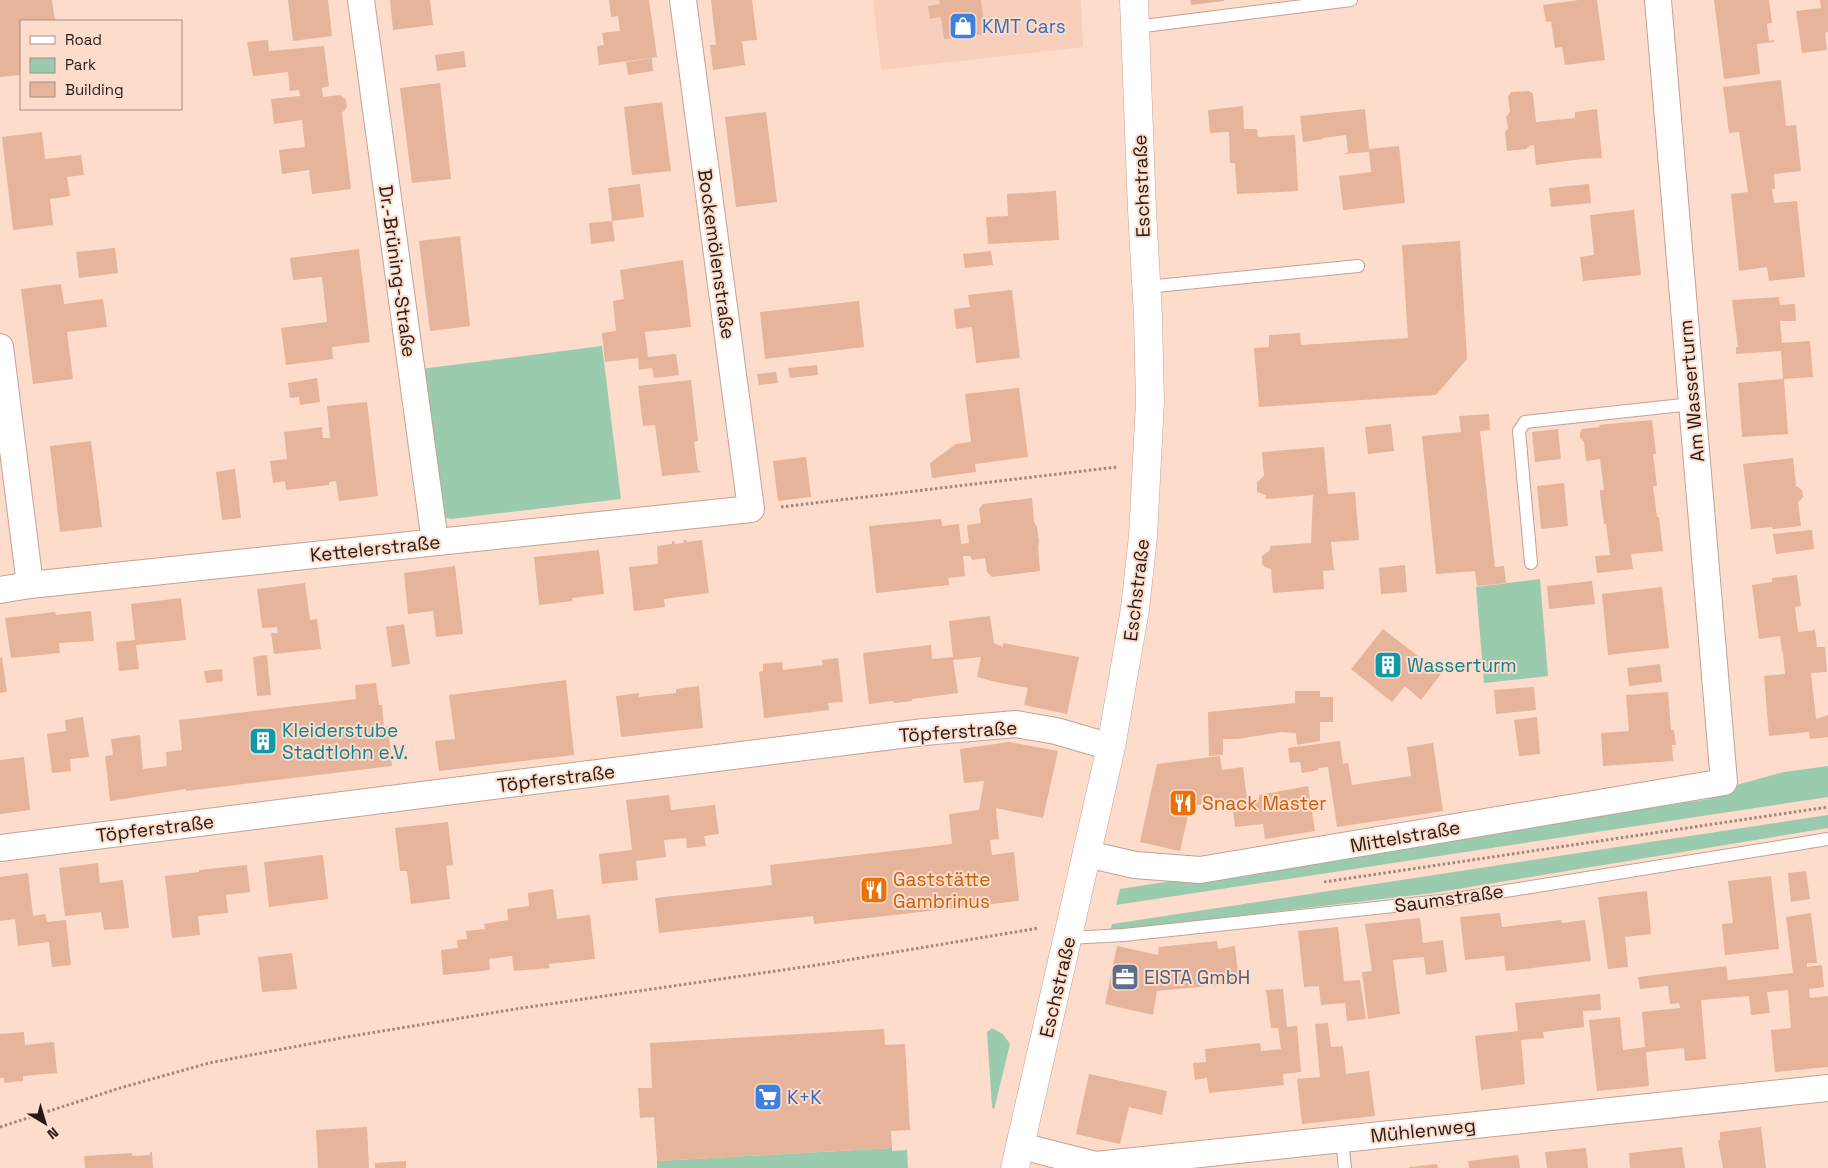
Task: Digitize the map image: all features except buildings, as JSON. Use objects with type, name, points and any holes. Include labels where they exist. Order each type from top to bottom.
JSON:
[{"type":"main road","name":"Eschstraße","points":[[1018,1157],[1111,747],[1135,609],[1143,536],[1150,402],[1134,0]]},
{"type":"street","name":"Dr.-Brüning-Straße","points":[[361,0],[435,542]]},
{"type":"street","name":"Bockemölenstraße","points":[[683,0],[750,509]]},
{"type":"street","name":"Am Wasserturm","points":[[1658,0],[1724,782]]},
{"type":"street","points":[[0,347],[30,585]]},
{"type":"street","name":"Kettelerstraße","points":[[0,590],[30,585],[750,509]]},
{"type":"street","name":"Töpferstraße","points":[[0,848],[942,731],[1016,724],[1056,731],[1111,747]]},
{"type":"street","name":"Mittelstraße","points":[[1087,854],[1135,865],[1200,870],[1724,782]]},
{"type":"street","name":"Mühlenweg","points":[[1018,1157],[1096,1165],[1828,1088]]},
{"type":"lane","points":[[1136,28],[1351,0]]},
{"type":"lane","points":[[1146,287],[1358,266]]},
{"type":"lane","points":[[1531,563],[1519,431],[1525,422],[1692,404]]},
{"type":"lane","name":"Saumstraße","points":[[1070,930],[1124,935],[1450,900],[1828,839]]},
{"type":"lane","points":[[1342,1139],[1345,1168]]},
{"type":"path","points":[[750,509],[764,509],[1147,464]]},
{"type":"path","points":[[1320,883],[1828,806]]},
{"type":"path","points":[[0,1127],[120,1088],[209,1063],[346,1037],[522,1008],[824,964],[1030,930],[1070,930]]},
{"type":"shaded area","points":[[873,0],[1081,0],[1083,47],[881,70]]},
{"type":"green space","points":[[602,346],[621,499],[451,519],[443,517],[420,369]]},
{"type":"green space","points":[[1540,579],[1548,676],[1484,683],[1476,587]]},
{"type":"green space","points":[[1828,766],[1828,797],[1116,905],[1120,889],[1709,799],[1733,786],[1784,772]]},
{"type":"green space","points":[[1828,815],[1828,828],[1433,893],[1110,931],[1112,924]]},
{"type":"green space","points":[[992,1028],[1003,1034],[1010,1044],[994,1110],[992,1107],[987,1032]]},
{"type":"green space","points":[[892,1148],[892,1151],[907,1150],[908,1168],[657,1168],[657,1161]]},
{"type":"place","name":"KMT Cars","points":[[963,26]]},
{"type":"place","name":"Wasserturm","points":[[1388,665]]},
{"type":"place","name":"Kleiderstube Stadtlohn e.V.","points":[[263,741]]},
{"type":"place","name":"Snack Master","points":[[1183,803]]},
{"type":"place","name":"Gaststätte Gambrinus","points":[[874,890]]},
{"type":"place","name":"EISTA GmbH","points":[[1125,977]]},
{"type":"place","name":"K+K","points":[[768,1097]]}]
